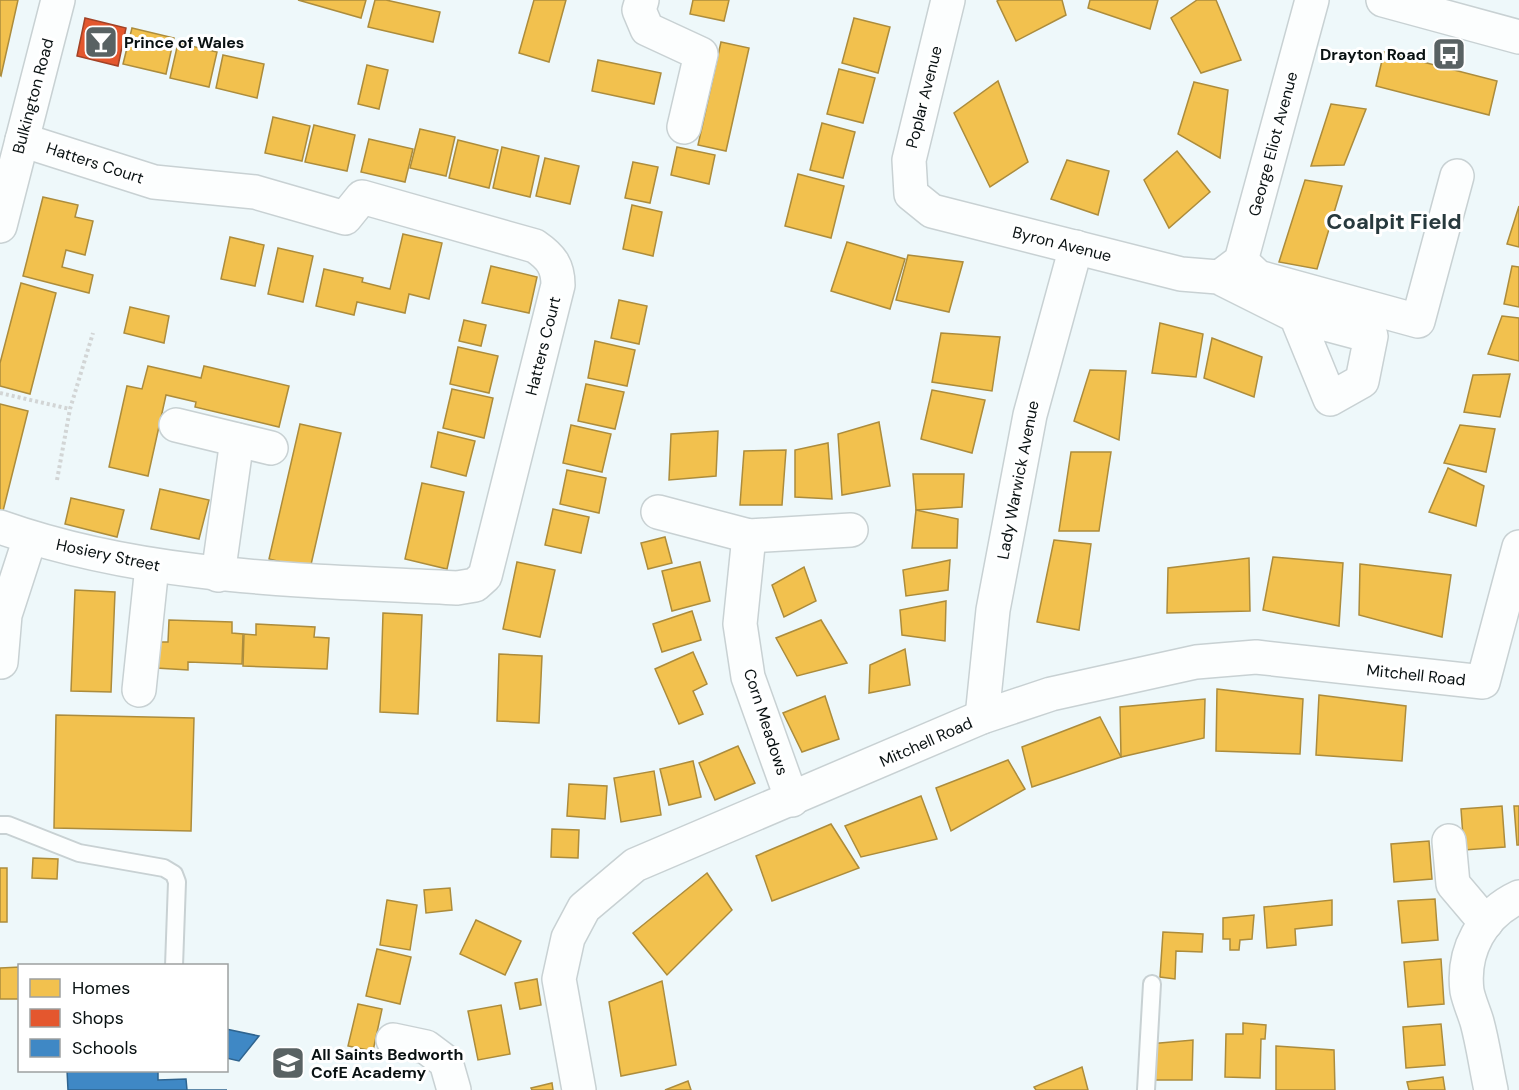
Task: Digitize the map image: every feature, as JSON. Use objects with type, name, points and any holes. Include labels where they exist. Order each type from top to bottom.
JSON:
[{"type":"street","name":"Bulkington Road","points":[[0,226],[58,0]]},
{"type":"street","points":[[642,0],[639,10],[647,29],[701,54],[684,127]]},
{"type":"street","name":"Poplar Avenue","points":[[912,194],[909,160],[948,0]]},
{"type":"street","name":"George Eliot Avenue","points":[[1230,269],[1312,0]]},
{"type":"street","points":[[1383,0],[1519,37]]},
{"type":"street","name":"Hatters Court","points":[[22,140],[154,182],[255,192],[345,218],[362,197],[535,246],[550,256],[558,272],[558,285],[541,355],[485,576],[480,581],[475,585],[457,588],[218,575]]},
{"type":"street","points":[[1230,269],[1418,321],[1457,176]]},
{"type":"street","name":"Byron Avenue","points":[[912,194],[932,211],[1181,274],[1230,269]]},
{"type":"street","name":"Lady Warwick Avenue","points":[[982,717],[993,610],[1030,415],[1076,248]]},
{"type":"street","points":[[1230,269],[1296,316]]},
{"type":"street","points":[[176,425],[271,448]]},
{"type":"street","points":[[218,575],[237,440]]},
{"type":"street","points":[[658,512],[749,536],[851,530]]},
{"type":"street","name":"Hosiery Street","points":[[0,527],[30,538],[152,567],[218,575]]},
{"type":"street","name":"Corn Meadows","points":[[749,536],[740,624],[748,676],[792,800]]},
{"type":"street","points":[[1,662],[5,615],[30,538]]},
{"type":"street","name":"Mitchell Road","points":[[579,1090],[559,979],[568,938],[584,908],[634,865],[792,800],[982,717],[1051,694],[1197,662],[1256,657],[1483,682],[1519,547]]},
{"type":"street","points":[[139,690],[152,567]]},
{"type":"street","points":[[1449,841],[1453,884],[1486,923]]},
{"type":"street","points":[[1491,1090],[1477,1023],[1467,993],[1466,963],[1477,932],[1504,903],[1519,897]]},
{"type":"street","points":[[393,1040],[426,1047],[446,1062],[454,1090]]},
{"type":"lane","points":[[0,825],[8,825],[79,853],[157,865],[170,870],[177,882],[174,964]]},
{"type":"lane","points":[[1146,1090],[1152,984]]},
{"type":"path","points":[[57,480],[70,409],[93,333]]},
{"type":"path","points":[[0,393],[70,409]]},
{"type":"building: Homes","points":[[0,0],[18,0],[1,76],[0,75]]},
{"type":"building: Homes","points":[[298,0],[366,0],[361,18]]},
{"type":"building: Homes","points":[[375,0],[386,0],[440,12],[433,42],[368,27]]},
{"type":"building: Homes","points":[[534,0],[566,0],[549,62],[519,53]]},
{"type":"building: Homes","points":[[693,0],[729,0],[724,21],[690,14]]},
{"type":"building: Homes","points":[[1062,0],[1066,15],[1016,41],[997,1]]},
{"type":"building: Homes","points":[[1090,0],[1158,0],[1150,29],[1088,8]]},
{"type":"building: Homes","points":[[1197,0],[1216,0],[1241,60],[1201,73],[1171,18]]},
{"type":"building: Homes","points":[[854,18],[890,27],[878,73],[842,63]]},
{"type":"building: Homes","points":[[132,28],[174,38],[166,74],[123,64]]},
{"type":"building: Homes","points":[[721,42],[749,48],[726,151],[698,145]]},
{"type":"building: Homes","points":[[178,43],[217,52],[209,87],[170,78]]},
{"type":"building: Homes","points":[[1384,52],[1497,81],[1489,115],[1376,86]]},
{"type":"building: Homes","points":[[223,55],[264,64],[257,98],[216,88]]},
{"type":"building: Homes","points":[[598,60],[661,73],[654,104],[592,91]]},
{"type":"building: Homes","points":[[367,65],[388,70],[379,109],[358,104]]},
{"type":"building: Homes","points":[[839,69],[875,78],[863,123],[827,114]]},
{"type":"building: Homes","points":[[998,81],[1028,162],[990,187],[954,113]]},
{"type":"building: Homes","points":[[1194,82],[1228,90],[1220,158],[1178,134]]},
{"type":"building: Homes","points":[[1331,104],[1366,109],[1344,165],[1311,166]]},
{"type":"building: Homes","points":[[273,117],[310,126],[302,161],[265,153]]},
{"type":"building: Homes","points":[[822,123],[855,132],[843,178],[810,170]]},
{"type":"building: Homes","points":[[314,125],[355,135],[347,171],[305,162]]},
{"type":"building: Homes","points":[[420,129],[455,137],[446,176],[410,168]]},
{"type":"building: Homes","points":[[369,139],[413,149],[405,182],[361,172]]},
{"type":"building: Homes","points":[[458,140],[498,150],[489,188],[449,178]]},
{"type":"building: Homes","points":[[502,147],[539,156],[530,197],[493,188]]},
{"type":"building: Homes","points":[[677,147],[715,155],[709,184],[671,175]]},
{"type":"building: Homes","points":[[1177,151],[1210,192],[1169,228],[1144,180]]},
{"type":"building: Homes","points":[[545,158],[579,166],[570,204],[536,196]]},
{"type":"building: Homes","points":[[1067,160],[1109,171],[1098,215],[1051,199]]},
{"type":"building: Homes","points":[[633,162],[658,167],[650,203],[625,198]]},
{"type":"building: Homes","points":[[798,174],[844,186],[831,238],[785,226]]},
{"type":"building: Homes","points":[[1305,180],[1342,186],[1317,269],[1279,262]]},
{"type":"building: Homes","points":[[43,197],[78,205],[75,217],[93,221],[85,255],[66,250],[62,267],[93,275],[89,293],[23,276]]},
{"type":"building: Homes","points":[[632,205],[662,212],[653,256],[623,249]]},
{"type":"building: Homes","points":[[1519,206],[1519,247],[1507,244]]},
{"type":"building: Homes","points":[[403,234],[442,243],[429,299],[409,294],[405,313],[357,302],[354,315],[316,306],[324,269],[363,278],[362,282],[390,289]]},
{"type":"building: Homes","points":[[230,237],[264,245],[255,286],[221,279]]},
{"type":"building: Homes","points":[[847,242],[905,259],[890,309],[831,291]]},
{"type":"building: Homes","points":[[278,248],[313,256],[303,302],[268,294]]},
{"type":"building: Homes","points":[[908,255],[963,262],[949,312],[896,300]]},
{"type":"building: Homes","points":[[491,266],[537,277],[529,313],[482,303]]},
{"type":"building: Homes","points":[[1512,266],[1519,267],[1519,307],[1504,304]]},
{"type":"building: Homes","points":[[21,283],[56,293],[30,394],[0,386],[0,363]]},
{"type":"building: Homes","points":[[619,300],[647,306],[639,344],[611,338]]},
{"type":"building: Homes","points":[[130,307],[169,316],[164,343],[124,333]]},
{"type":"building: Homes","points":[[1502,316],[1519,318],[1519,361],[1488,354]]},
{"type":"building: Homes","points":[[464,320],[486,325],[481,346],[459,341]]},
{"type":"building: Homes","points":[[1160,323],[1203,334],[1196,377],[1152,373]]},
{"type":"building: Homes","points":[[941,333],[1000,337],[992,391],[932,382]]},
{"type":"building: Homes","points":[[1212,338],[1262,357],[1254,397],[1204,378]]},
{"type":"building: Homes","points":[[595,341],[635,350],[627,386],[588,378]]},
{"type":"building: Homes","points":[[458,347],[498,356],[489,393],[450,384]]},
{"type":"building: Homes","points":[[148,366],[201,378],[204,366],[289,386],[279,427],[195,407],[196,402],[166,395],[148,476],[109,467],[127,386],[142,389]]},
{"type":"building: Homes","points":[[1090,370],[1126,371],[1119,440],[1074,421]]},
{"type":"building: Homes","points":[[1510,374],[1500,417],[1464,412],[1473,375]]},
{"type":"building: Homes","points":[[586,384],[624,392],[615,429],[578,421]]},
{"type":"building: Homes","points":[[452,389],[493,398],[484,438],[443,428]]},
{"type":"building: Homes","points":[[932,390],[985,400],[972,453],[921,439]]},
{"type":"building: Homes","points":[[0,404],[28,411],[2,515],[0,515]]},
{"type":"building: Homes","points":[[879,422],[890,486],[842,495],[838,434]]},
{"type":"building: Homes","points":[[300,424],[341,433],[310,569],[269,559]]},
{"type":"building: Homes","points":[[571,425],[611,434],[602,472],[563,463]]},
{"type":"building: Homes","points":[[1460,425],[1495,429],[1486,472],[1444,463]]},
{"type":"building: Homes","points":[[718,431],[716,476],[669,480],[671,434]]},
{"type":"building: Homes","points":[[438,432],[475,441],[466,476],[431,467]]},
{"type":"building: Homes","points":[[828,443],[832,499],[795,497],[795,450]]},
{"type":"building: Homes","points":[[786,450],[782,505],[740,505],[744,451]]},
{"type":"building: Homes","points":[[1071,452],[1111,452],[1099,531],[1059,531]]},
{"type":"building: Homes","points":[[1448,468],[1484,486],[1476,526],[1429,512]]},
{"type":"building: Homes","points":[[567,470],[606,478],[599,513],[560,504]]},
{"type":"building: Homes","points":[[913,474],[964,474],[962,507],[916,510]]},
{"type":"building: Homes","points":[[422,483],[464,492],[447,569],[405,559]]},
{"type":"building: Homes","points":[[160,489],[209,500],[199,539],[151,529]]},
{"type":"building: Homes","points":[[71,498],[124,510],[117,537],[65,524]]},
{"type":"building: Homes","points":[[553,509],[589,517],[581,553],[545,545]]},
{"type":"building: Homes","points":[[916,510],[958,519],[957,548],[912,548]]},
{"type":"building: Homes","points":[[665,537],[672,563],[648,569],[641,543]]},
{"type":"building: Homes","points":[[1054,540],[1091,544],[1079,630],[1037,622]]},
{"type":"building: Homes","points":[[1273,557],[1343,563],[1339,626],[1263,610]]},
{"type":"building: Homes","points":[[1249,558],[1250,611],[1167,613],[1168,568]]},
{"type":"building: Homes","points":[[950,560],[948,590],[906,596],[903,570]]},
{"type":"building: Homes","points":[[517,562],[555,570],[540,637],[503,629]]},
{"type":"building: Homes","points":[[700,562],[710,601],[672,611],[662,571]]},
{"type":"building: Homes","points":[[1360,564],[1451,575],[1442,637],[1359,615]]},
{"type":"building: Homes","points":[[804,567],[816,601],[784,617],[772,585]]},
{"type":"building: Homes","points":[[75,590],[115,592],[111,692],[71,691]]},
{"type":"building: Homes","points":[[946,601],[945,641],[902,635],[900,610]]},
{"type":"building: Homes","points":[[692,611],[701,640],[662,652],[653,624]]},
{"type":"building: Homes","points":[[383,613],[422,615],[418,714],[380,712]]},
{"type":"building: Homes","points":[[169,620],[232,622],[232,633],[243,634],[242,664],[188,662],[188,670],[156,668],[157,642],[168,642]]},
{"type":"building: Homes","points":[[821,620],[847,663],[797,676],[776,638]]},
{"type":"building: Homes","points":[[256,624],[315,627],[314,637],[329,638],[327,669],[243,666],[244,634],[256,635]]},
{"type":"building: Homes","points":[[905,649],[910,685],[869,693],[870,665]]},
{"type":"building: Homes","points":[[693,652],[707,684],[693,691],[703,714],[679,724],[655,669]]},
{"type":"building: Homes","points":[[499,654],[542,656],[539,723],[497,721]]},
{"type":"building: Homes","points":[[1217,689],[1303,699],[1300,754],[1216,751]]},
{"type":"building: Homes","points":[[1319,695],[1406,706],[1402,761],[1316,755]]},
{"type":"building: Homes","points":[[825,696],[839,739],[802,752],[783,713]]},
{"type":"building: Homes","points":[[1205,699],[1204,738],[1121,757],[1120,707]]},
{"type":"building: Homes","points":[[56,715],[194,718],[191,831],[54,828]]},
{"type":"building: Homes","points":[[1100,717],[1121,757],[1032,787],[1022,747]]},
{"type":"building: Homes","points":[[738,746],[755,783],[715,800],[699,763]]},
{"type":"building: Homes","points":[[1008,760],[1025,789],[951,831],[936,788]]},
{"type":"building: Homes","points":[[693,761],[701,797],[669,805],[660,769]]},
{"type":"building: Homes","points":[[654,771],[661,815],[621,822],[614,778]]},
{"type":"building: Homes","points":[[569,784],[607,786],[605,819],[567,816]]},
{"type":"building: Homes","points":[[921,796],[937,839],[861,857],[845,826]]},
{"type":"building: Homes","points":[[1502,806],[1505,847],[1464,850],[1461,809]]},
{"type":"building: Homes","points":[[1514,806],[1519,806],[1519,845],[1517,845]]},
{"type":"building: Homes","points":[[831,824],[859,868],[772,901],[756,856]]},
{"type":"building: Homes","points":[[552,829],[579,830],[578,858],[551,857]]},
{"type":"building: Homes","points":[[1429,841],[1432,879],[1394,882],[1391,844]]},
{"type":"building: Homes","points":[[33,858],[58,859],[57,879],[32,878]]},
{"type":"building: Homes","points":[[0,868],[7,868],[7,922],[0,922]]},
{"type":"building: Homes","points":[[707,873],[732,910],[667,975],[633,933]]},
{"type":"building: Homes","points":[[450,888],[452,910],[426,913],[424,890]]},
{"type":"building: Homes","points":[[1435,899],[1438,940],[1402,943],[1398,901]]},
{"type":"building: Homes","points":[[387,900],[417,905],[410,950],[380,945]]},
{"type":"building: Homes","points":[[1332,900],[1332,925],[1295,929],[1296,945],[1267,948],[1264,907]]},
{"type":"building: Homes","points":[[1254,915],[1252,939],[1240,940],[1239,950],[1230,950],[1230,939],[1223,939],[1223,918]]},
{"type":"building: Homes","points":[[476,920],[521,941],[505,975],[460,954]]},
{"type":"building: Homes","points":[[1163,932],[1203,934],[1202,952],[1176,951],[1175,979],[1160,977]]},
{"type":"building: Homes","points":[[377,949],[411,957],[400,1004],[366,996]]},
{"type":"building: Homes","points":[[1441,959],[1444,1004],[1408,1007],[1404,962]]},
{"type":"building: Homes","points":[[18,967],[18,999],[0,999],[0,968]]},
{"type":"building: Homes","points":[[537,979],[541,1005],[520,1009],[515,983]]},
{"type":"building: Homes","points":[[662,981],[676,1065],[621,1076],[609,1002]]},
{"type":"building: Homes","points":[[358,1004],[382,1009],[373,1051],[348,1046]]},
{"type":"building: Homes","points":[[501,1005],[510,1054],[478,1060],[468,1011]]},
{"type":"building: Homes","points":[[1243,1023],[1266,1025],[1265,1039],[1261,1039],[1260,1078],[1225,1077],[1226,1034],[1243,1034]]},
{"type":"building: Homes","points":[[1441,1024],[1445,1065],[1406,1068],[1403,1027]]},
{"type":"building: Homes","points":[[1193,1040],[1192,1080],[1147,1080],[1149,1044]]},
{"type":"building: Homes","points":[[1276,1046],[1334,1050],[1335,1090],[1276,1090]]},
{"type":"building: Homes","points":[[1082,1067],[1088,1090],[1036,1090],[1034,1087]]},
{"type":"building: Homes","points":[[1443,1077],[1445,1090],[1409,1090],[1407,1082]]},
{"type":"building: Homes","points":[[688,1081],[691,1090],[665,1090]]},
{"type":"building: Homes","points":[[552,1083],[553,1090],[532,1090],[531,1088]]},
{"type":"building: Shops","name":"Prince of Wales","points":[[85,18],[126,28],[118,66],[77,56]]},
{"type":"building: Schools","points":[[228,1029],[259,1036],[239,1061],[228,1058]]},
{"type":"building: Schools","points":[[67,1072],[158,1072],[158,1080],[186,1079],[187,1090],[68,1090]]},
{"type":"place","name":"Prince of Wales","points":[[101,42]]},
{"type":"place","name":"Drayton Road","points":[[1449,54]]},
{"type":"place","name":"All Saints Bedworth CofE Academy","points":[[288,1063]]},
{"type":"district","name":"Coalpit Field","points":[[1394,221]]}]
